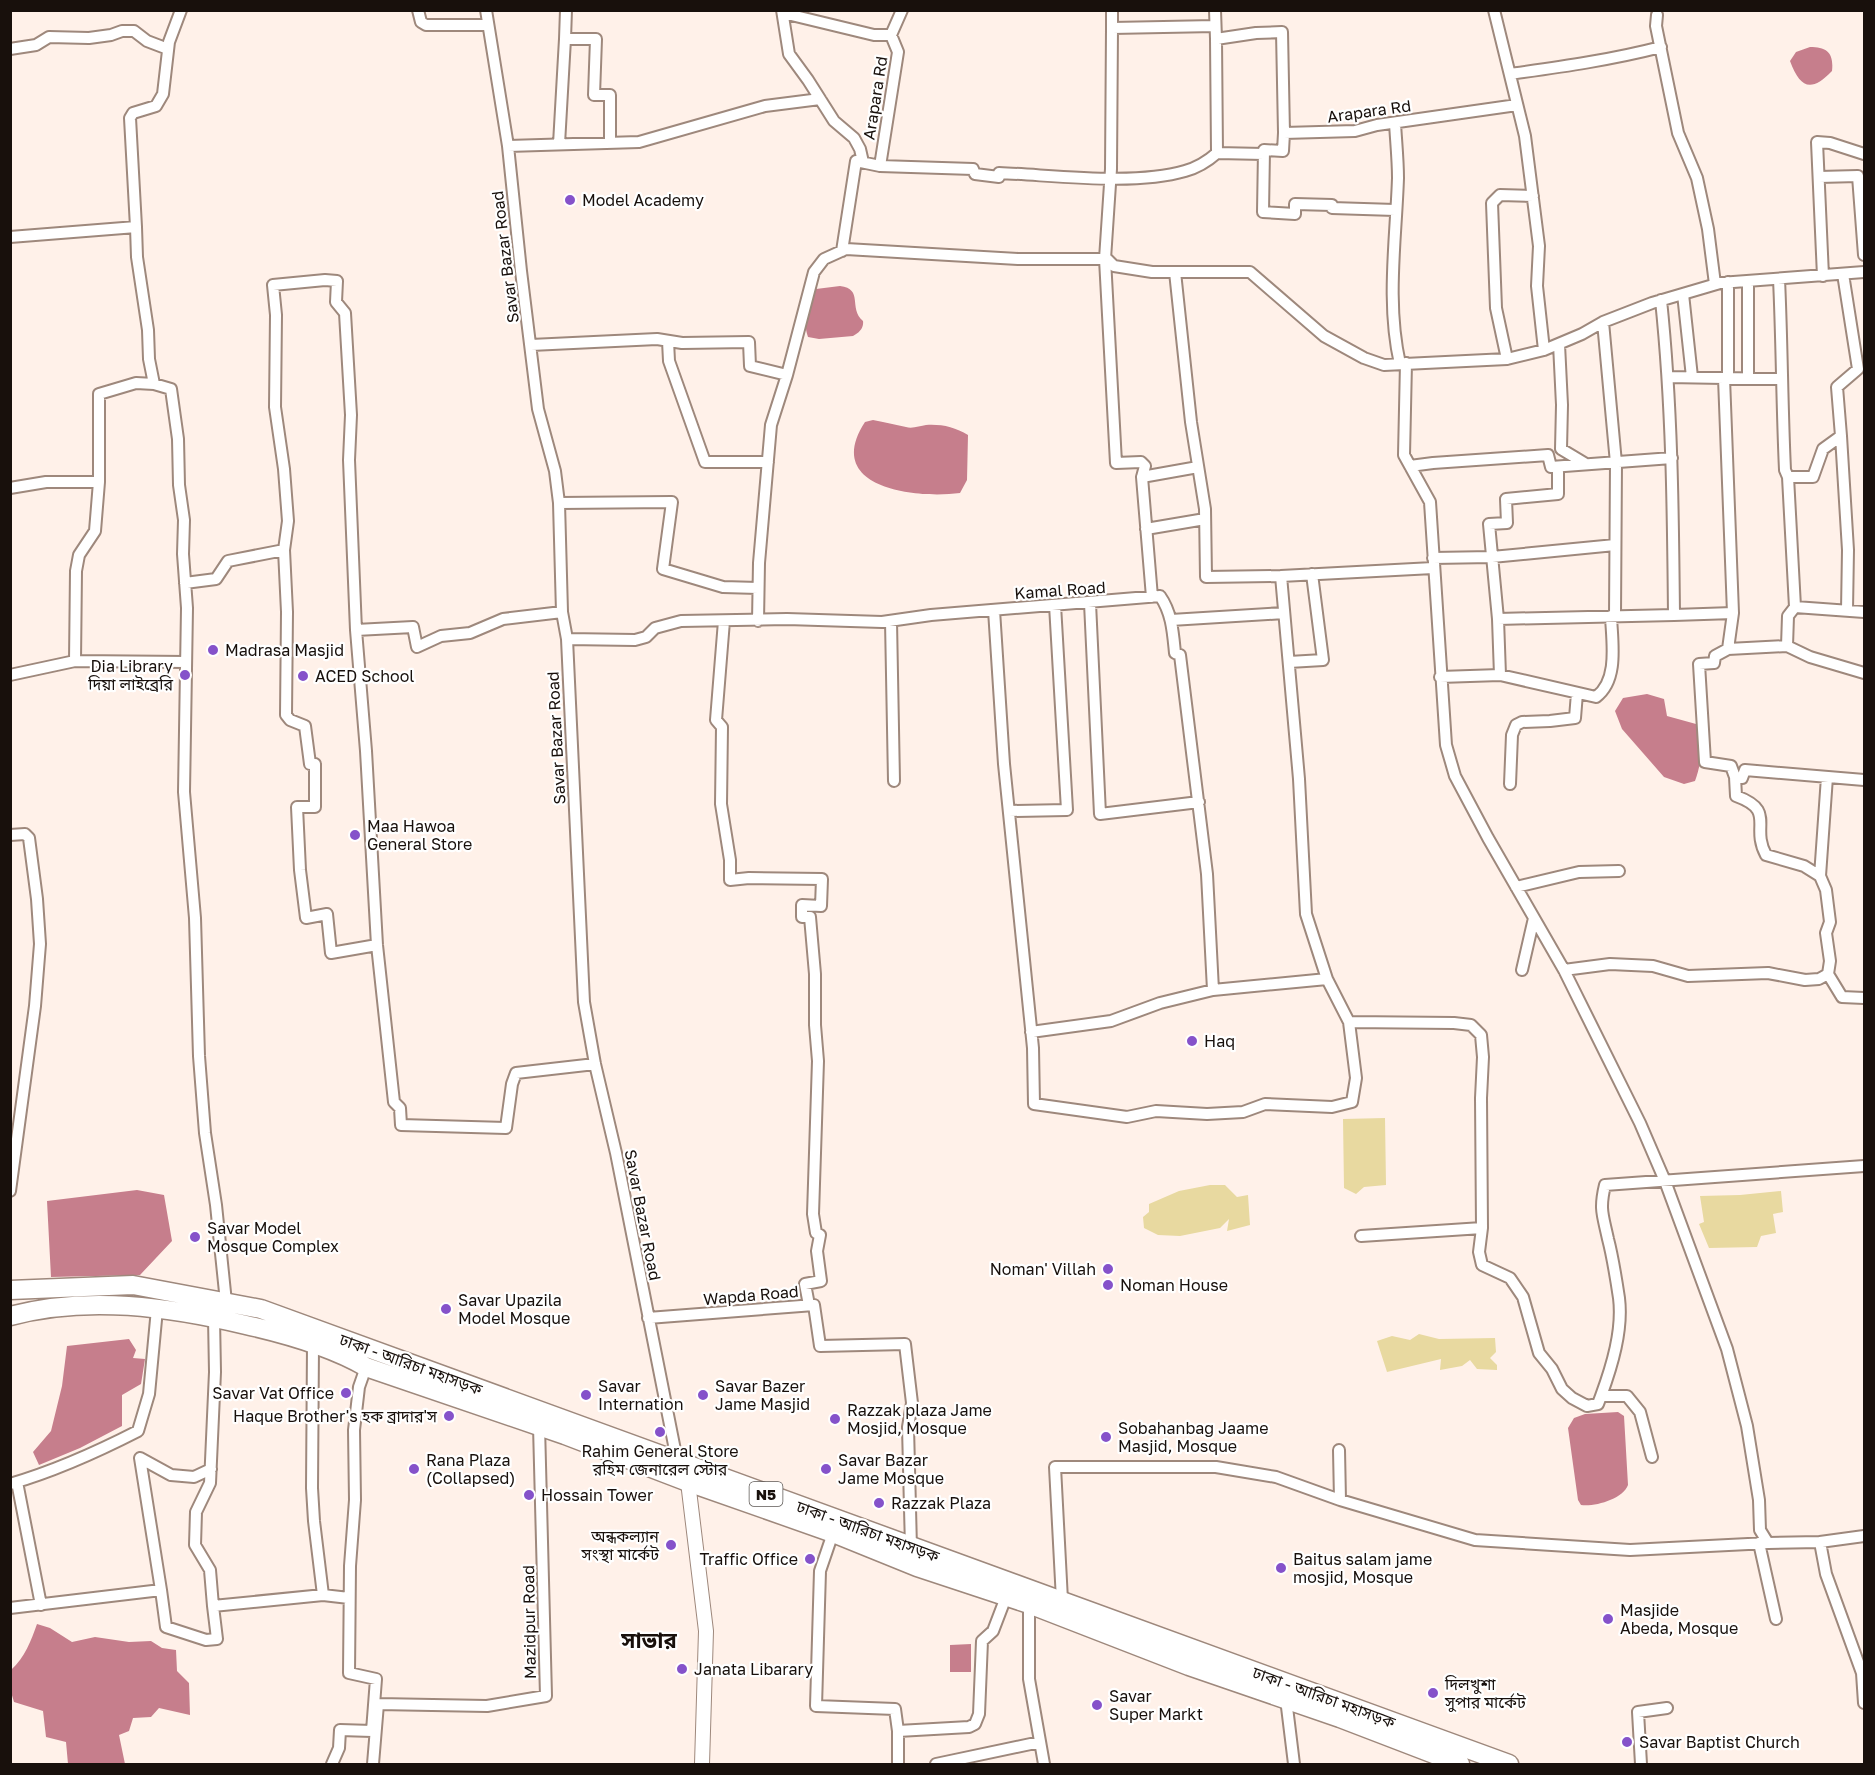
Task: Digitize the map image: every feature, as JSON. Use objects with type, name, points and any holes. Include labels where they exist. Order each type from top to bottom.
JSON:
[{"type":"highway","name":"ঢাকা - আরিচা মহাসড়ক","points":[[10,1290],[133,1285],[261,1309],[677,1460],[911,1548],[1062,1600],[1509,1764]]},
{"type":"highway","name":"ঢাকা - আরিচা মহাসড়ক","points":[[10,1316],[78,1305],[108,1305],[157,1309],[214,1318],[285,1334],[366,1367],[539,1426],[833,1533],[917,1567],[1029,1604],[1189,1666],[1340,1718],[1460,1764]]},
{"type":"street","points":[[154,384],[137,257],[130,118],[133,112],[156,106],[163,94],[168,49],[181,10]]},
{"type":"street","points":[[418,10],[421,22],[426,25],[487,24]]},
{"type":"street","name":"Savar Bazar Road","points":[[486,10],[508,146],[520,271],[538,409],[555,471],[559,503],[562,612],[567,639],[584,1002],[677,1460]]},
{"type":"street","points":[[559,144],[566,10]]},
{"type":"street","points":[[863,162],[854,138],[834,121],[789,54],[783,12],[874,35],[891,35],[902,10]]},
{"type":"street","points":[[1112,10],[1110,178],[1105,259],[1116,463],[1141,462],[1145,466],[1142,477],[1152,597],[1160,596],[1167,605],[1175,653],[1180,655],[1207,874],[1213,990]]},
{"type":"street","points":[[1215,10],[1217,153]]},
{"type":"street","points":[[1494,10],[1525,136],[1539,246],[1537,286],[1544,350]]},
{"type":"street","points":[[1660,12],[1656,26],[1660,47],[1678,133],[1697,178],[1708,229],[1715,284]]},
{"type":"street","points":[[1113,28],[1215,26]]},
{"type":"street","points":[[10,49],[36,45],[49,37],[89,38],[122,31],[134,32],[147,42],[168,49]]},
{"type":"street","points":[[1216,39],[1281,32],[1283,151],[1264,150],[1263,212],[1294,214],[1295,204],[1395,210]]},
{"type":"street","name":"Arapara Rd","points":[[879,166],[898,52],[891,35]]},
{"type":"street","points":[[565,39],[596,39],[594,94],[610,95],[610,143]]},
{"type":"street","points":[[1510,74],[1572,66],[1660,47]]},
{"type":"street","points":[[508,146],[639,142],[765,106],[820,99]]},
{"type":"street","name":"Arapara Rd","points":[[1284,133],[1354,131],[1517,105]]},
{"type":"street","points":[[1395,123],[1398,178],[1393,298],[1397,349],[1403,363],[1404,455],[1430,502],[1446,745],[1455,776],[1564,970],[1640,1123],[1665,1181],[1727,1349],[1747,1426],[1759,1500],[1760,1530],[1776,1619]]},
{"type":"street","points":[[1823,276],[1817,142],[1830,142],[1864,154]]},
{"type":"street","points":[[842,251],[856,161],[879,166],[973,169],[975,174],[999,177],[999,172],[1110,178],[1148,177],[1185,171],[1217,153],[1264,154]]},
{"type":"street","points":[[1819,177],[1858,176],[1864,255]]},
{"type":"street","points":[[1508,359],[1497,308],[1492,203],[1500,195],[1533,196]]},
{"type":"street","points":[[10,237],[136,227]]},
{"type":"street","points":[[758,621],[758,588],[771,424],[788,375],[814,272],[825,259],[846,249],[1018,259],[1105,259],[1114,266],[1152,272],[1251,272],[1324,336],[1364,358],[1384,365],[1508,359],[1544,350],[1582,334],[1603,322],[1661,300],[1715,284],[1864,272]]},
{"type":"street","points":[[1175,272],[1191,422],[1205,519],[1206,577],[1312,574],[1615,545]]},
{"type":"street","points":[[1844,274],[1861,369],[1837,387],[1848,550],[1847,610]]},
{"type":"street","points":[[1779,279],[1785,470],[1788,477],[1795,607],[1788,615],[1787,646]]},
{"type":"street","points":[[377,945],[331,953],[327,914],[306,918],[300,870],[297,807],[315,807],[315,764],[310,764],[305,726],[290,720],[286,715],[287,612],[284,550],[288,520],[276,407],[276,315],[273,285],[337,281],[336,302],[345,313],[351,415],[349,460],[356,630],[366,752],[377,945],[394,1102],[400,1108],[401,1125],[506,1128],[512,1084],[516,1073],[595,1064]]},
{"type":"street","points":[[1748,281],[1748,378]]},
{"type":"street","points":[[1728,282],[1726,378],[1733,613],[1728,649]]},
{"type":"street","points":[[1683,294],[1692,377]]},
{"type":"street","points":[[1661,300],[1672,458],[1674,615]]},
{"type":"street","points":[[1440,677],[1500,675],[1596,698],[1606,690],[1612,664],[1616,463],[1603,322]]},
{"type":"street","points":[[531,345],[594,340],[657,339],[682,343],[749,342],[750,366],[788,375]]},
{"type":"street","points":[[668,341],[669,361],[705,462],[768,462]]},
{"type":"street","points":[[1559,344],[1562,405],[1561,449],[1587,465]]},
{"type":"street","points":[[1668,377],[1782,379]]},
{"type":"street","points":[[75,662],[76,571],[79,555],[95,531],[99,482],[99,394],[136,383],[154,384],[171,389],[175,407],[179,485],[184,520],[186,663],[184,792],[195,918],[199,1056],[205,1133],[216,1205],[226,1302]]},
{"type":"street","points":[[1788,477],[1813,477],[1823,448],[1841,436]]},
{"type":"street","points":[[1410,466],[1548,455],[1551,467],[1672,458]]},
{"type":"street","points":[[1142,477],[1198,467]]},
{"type":"street","points":[[1500,675],[1490,524],[1507,523],[1506,499],[1558,494],[1558,467]]},
{"type":"street","points":[[10,488],[45,482],[99,482]]},
{"type":"street","points":[[559,503],[672,502],[663,569],[723,587],[758,588]]},
{"type":"street","points":[[1146,529],[1205,519]]},
{"type":"street","points":[[185,583],[216,579],[228,561],[284,550]]},
{"type":"street","points":[[1289,662],[1323,660],[1312,574]]},
{"type":"street","points":[[994,610],[1009,811],[1031,1032],[1034,1104],[1127,1117],[1156,1111],[1207,1114],[1244,1112],[1265,1104],[1332,1107],[1352,1102],[1356,1078],[1350,1022],[1327,979],[1306,914],[1299,779],[1281,576]]},
{"type":"street","name":"Kamal Road","points":[[567,639],[635,640],[646,637],[655,628],[681,621],[787,619],[891,621],[1152,597]]},
{"type":"street","points":[[1089,603],[1100,814],[1199,802]]},
{"type":"street","points":[[1009,811],[1067,810],[1055,605]]},
{"type":"street","points":[[1795,607],[1864,612]]},
{"type":"street","points":[[356,630],[412,627],[417,647],[441,636],[470,633],[503,619],[562,612]]},
{"type":"street","points":[[1171,620],[1284,613]]},
{"type":"street","points":[[1498,619],[1733,613]]},
{"type":"street","points":[[724,621],[716,720],[722,727],[721,804],[730,860],[730,880],[822,879],[821,906],[802,905],[801,917],[810,917],[812,933],[815,987],[814,1025],[818,1061],[813,1214],[816,1233],[820,1235],[817,1251],[821,1281],[805,1284],[810,1305]]},
{"type":"street","points":[[891,621],[894,781]]},
{"type":"street","points":[[1820,876],[1803,866],[1766,855],[1761,845],[1759,810],[1753,802],[1736,796],[1736,777],[1731,766],[1706,762],[1699,664],[1714,663],[1715,656],[1728,649],[1787,646],[1810,657],[1864,673]]},
{"type":"street","points":[[10,675],[75,662],[186,663]]},
{"type":"street","points":[[1510,784],[1512,735],[1516,725],[1521,722],[1575,718],[1576,693]]},
{"type":"street","points":[[1736,777],[1742,778],[1745,770],[1864,780]]},
{"type":"street","points":[[1827,777],[1820,876],[1826,890],[1830,922],[1826,933],[1830,961],[1828,974],[1842,997],[1864,998]]},
{"type":"street","points":[[10,834],[25,834],[28,838],[37,899],[40,944],[35,1006],[10,1191]]},
{"type":"street","points":[[1516,887],[1579,872],[1619,871]]},
{"type":"street","points":[[1522,970],[1534,918]]},
{"type":"street","points":[[1564,970],[1610,964],[1653,966],[1688,976],[1768,973],[1805,980],[1819,979],[1828,974]]},
{"type":"street","points":[[1031,1032],[1111,1021],[1160,1003],[1213,990],[1327,979]]},
{"type":"street","points":[[1350,1022],[1454,1023],[1471,1025],[1481,1035],[1484,1057],[1481,1098],[1482,1228],[1479,1252],[1482,1265],[1509,1278],[1523,1297],[1539,1353],[1552,1369],[1562,1389],[1572,1398],[1587,1406],[1598,1404],[1616,1347],[1619,1300],[1608,1239],[1601,1215],[1601,1200],[1605,1185],[1864,1166]]},
{"type":"street","points":[[1361,1236],[1482,1228]]},
{"type":"street","name":"Wapda Road","points":[[648,1318],[814,1305],[820,1346],[906,1344],[912,1403],[908,1427],[911,1548]]},
{"type":"street","points":[[41,1605],[14,1483],[50,1472],[138,1431],[149,1394],[157,1309]]},
{"type":"street","points":[[211,1469],[194,1477],[171,1475],[140,1458],[166,1627],[206,1640],[217,1639],[210,1570],[195,1545],[196,1512],[210,1483],[211,1469],[215,1372],[214,1318]]},
{"type":"street","points":[[313,1345],[312,1488],[323,1595]]},
{"type":"street","points":[[332,1764],[339,1748],[340,1730],[372,1731],[376,1679],[349,1673],[349,1598],[355,1500],[354,1430],[359,1387],[366,1367]]},
{"type":"street","points":[[1601,1396],[1628,1396],[1640,1412],[1652,1457]]},
{"type":"street","name":"Mazidpur Road","points":[[373,1764],[378,1704],[487,1706],[546,1696],[539,1426]]},
{"type":"street","points":[[1339,1450],[1340,1500]]},
{"type":"street","points":[[1062,1600],[1055,1467],[1216,1467],[1276,1477],[1340,1500],[1475,1540],[1630,1550],[1820,1542],[1864,1536]]},
{"type":"street","points":[[688,1482],[706,1631],[702,1764]]},
{"type":"street","points":[[833,1533],[820,1570],[816,1706],[894,1709],[898,1731],[898,1764]]},
{"type":"street","points":[[1820,1542],[1826,1574],[1864,1673],[1864,1702]]},
{"type":"street","points":[[10,1608],[161,1590]]},
{"type":"street","points":[[213,1606],[323,1595],[349,1598]]},
{"type":"street","points":[[898,1731],[969,1727],[975,1724],[979,1714],[982,1641],[993,1631],[1006,1597]]},
{"type":"street","points":[[1029,1604],[1029,1679],[1044,1764]]},
{"type":"street","points":[[1286,1699],[1294,1764]]},
{"type":"street","points":[[1641,1764],[1638,1712],[1667,1708]]},
{"type":"street","points":[[936,1764],[1040,1742]]},
{"type":"shaded area","points":[[1810,47],[1825,50],[1832,60],[1832,71],[1818,83],[1812,85],[1802,82],[1790,61],[1796,52]]},
{"type":"shaded area","points":[[840,286],[852,291],[854,295],[856,310],[863,321],[861,330],[853,336],[819,339],[808,337],[806,319],[816,289]]},
{"type":"shaded area","points":[[873,420],[908,428],[926,425],[942,426],[968,435],[967,480],[960,493],[920,494],[899,491],[880,485],[864,475],[855,462],[855,444],[865,422]]},
{"type":"shaded area","points":[[1647,694],[1664,699],[1667,716],[1696,724],[1701,753],[1695,781],[1684,784],[1664,777],[1622,729],[1615,711],[1623,698]]},
{"type":"shaded area","points":[[1385,1118],[1386,1185],[1364,1187],[1356,1194],[1344,1188],[1343,1119]]},
{"type":"shaded area","points":[[1210,1185],[1225,1185],[1237,1197],[1248,1195],[1250,1225],[1227,1231],[1229,1219],[1220,1228],[1180,1236],[1158,1235],[1144,1228],[1143,1217],[1149,1212],[1149,1204],[1179,1191]]},
{"type":"shaded area","points":[[137,1190],[164,1195],[172,1241],[140,1275],[51,1277],[47,1201]]},
{"type":"shaded area","points":[[1781,1191],[1783,1212],[1773,1214],[1776,1233],[1761,1236],[1757,1247],[1709,1248],[1699,1224],[1704,1222],[1700,1196]]},
{"type":"shaded area","points":[[1419,1334],[1439,1339],[1495,1338],[1496,1352],[1490,1358],[1497,1365],[1497,1370],[1477,1369],[1470,1360],[1462,1366],[1440,1370],[1441,1359],[1387,1372],[1377,1341],[1392,1336],[1410,1340]]},
{"type":"shaded area","points":[[129,1339],[136,1350],[133,1358],[145,1359],[141,1384],[122,1395],[122,1426],[80,1448],[39,1465],[33,1452],[51,1431],[62,1386],[67,1346]]},
{"type":"shaded area","points":[[1618,1412],[1624,1416],[1628,1485],[1621,1494],[1608,1501],[1594,1505],[1581,1505],[1578,1500],[1568,1428],[1574,1418],[1585,1414]]},
{"type":"shaded area","points":[[37,1624],[50,1628],[72,1642],[95,1637],[129,1642],[151,1641],[162,1648],[176,1650],[177,1671],[189,1683],[190,1715],[159,1708],[151,1717],[133,1718],[129,1731],[119,1735],[125,1764],[68,1764],[66,1742],[46,1737],[43,1711],[14,1702],[11,1692],[11,1670],[24,1654]]},
{"type":"shaded area","points":[[971,1644],[971,1672],[950,1672],[950,1645]]},
{"type":"place","name":"Model Academy","points":[[570,200]]},
{"type":"place","name":"Madrasa Masjid","points":[[213,650]]},
{"type":"place","name":"Dia Library দিয়া লাইব্রেরি","points":[[185,675]]},
{"type":"place","name":"ACED School","points":[[303,676]]},
{"type":"place","name":"Maa Hawoa General Store","points":[[355,835]]},
{"type":"place","name":"Haq","points":[[1192,1041]]},
{"type":"place","name":"Savar Model Mosque Complex","points":[[195,1237]]},
{"type":"place","name":"Noman' Villah","points":[[1108,1269]]},
{"type":"place","name":"Noman House","points":[[1108,1285]]},
{"type":"place","name":"Savar Upazila Model Mosque","points":[[446,1309]]},
{"type":"place","name":"Savar Vat Office","points":[[346,1393]]},
{"type":"place","name":"Savar Internation","points":[[586,1395]]},
{"type":"place","name":"Savar Bazer Jame Masjid","points":[[703,1395]]},
{"type":"place","name":"Haque Brother's হক ব্রাদার'স","points":[[449,1416]]},
{"type":"place","name":"Razzak plaza Jame Mosjid, Mosque","points":[[835,1419]]},
{"type":"place","name":"Rahim General Store রহিম জেনারেল স্টোর","points":[[660,1432]]},
{"type":"place","name":"Sobahanbag Jaame Masjid, Mosque","points":[[1106,1437]]},
{"type":"place","name":"Rana Plaza (Collapsed)","points":[[414,1469]]},
{"type":"place","name":"Savar Bazar Jame Mosque","points":[[826,1469]]},
{"type":"place","name":"Hossain Tower","points":[[529,1495]]},
{"type":"place","name":"Razzak Plaza","points":[[879,1503]]},
{"type":"place","name":"অন্ধকল্যান সংস্থা মার্কেট","points":[[671,1545]]},
{"type":"place","name":"Traffic Office","points":[[810,1559]]},
{"type":"place","name":"Baitus salam jame mosjid, Mosque","points":[[1281,1568]]},
{"type":"place","name":"Masjide Abeda, Mosque","points":[[1608,1619]]},
{"type":"place","name":"Janata Libarary","points":[[682,1669]]},
{"type":"place","name":"দিলখুশা সুপার মার্কেট","points":[[1433,1693]]},
{"type":"place","name":"Savar Super Markt","points":[[1097,1705]]},
{"type":"place","name":"Savar Baptist Church","points":[[1627,1742]]},
{"type":"district","name":"সাভার","points":[[649,1639]]}]
